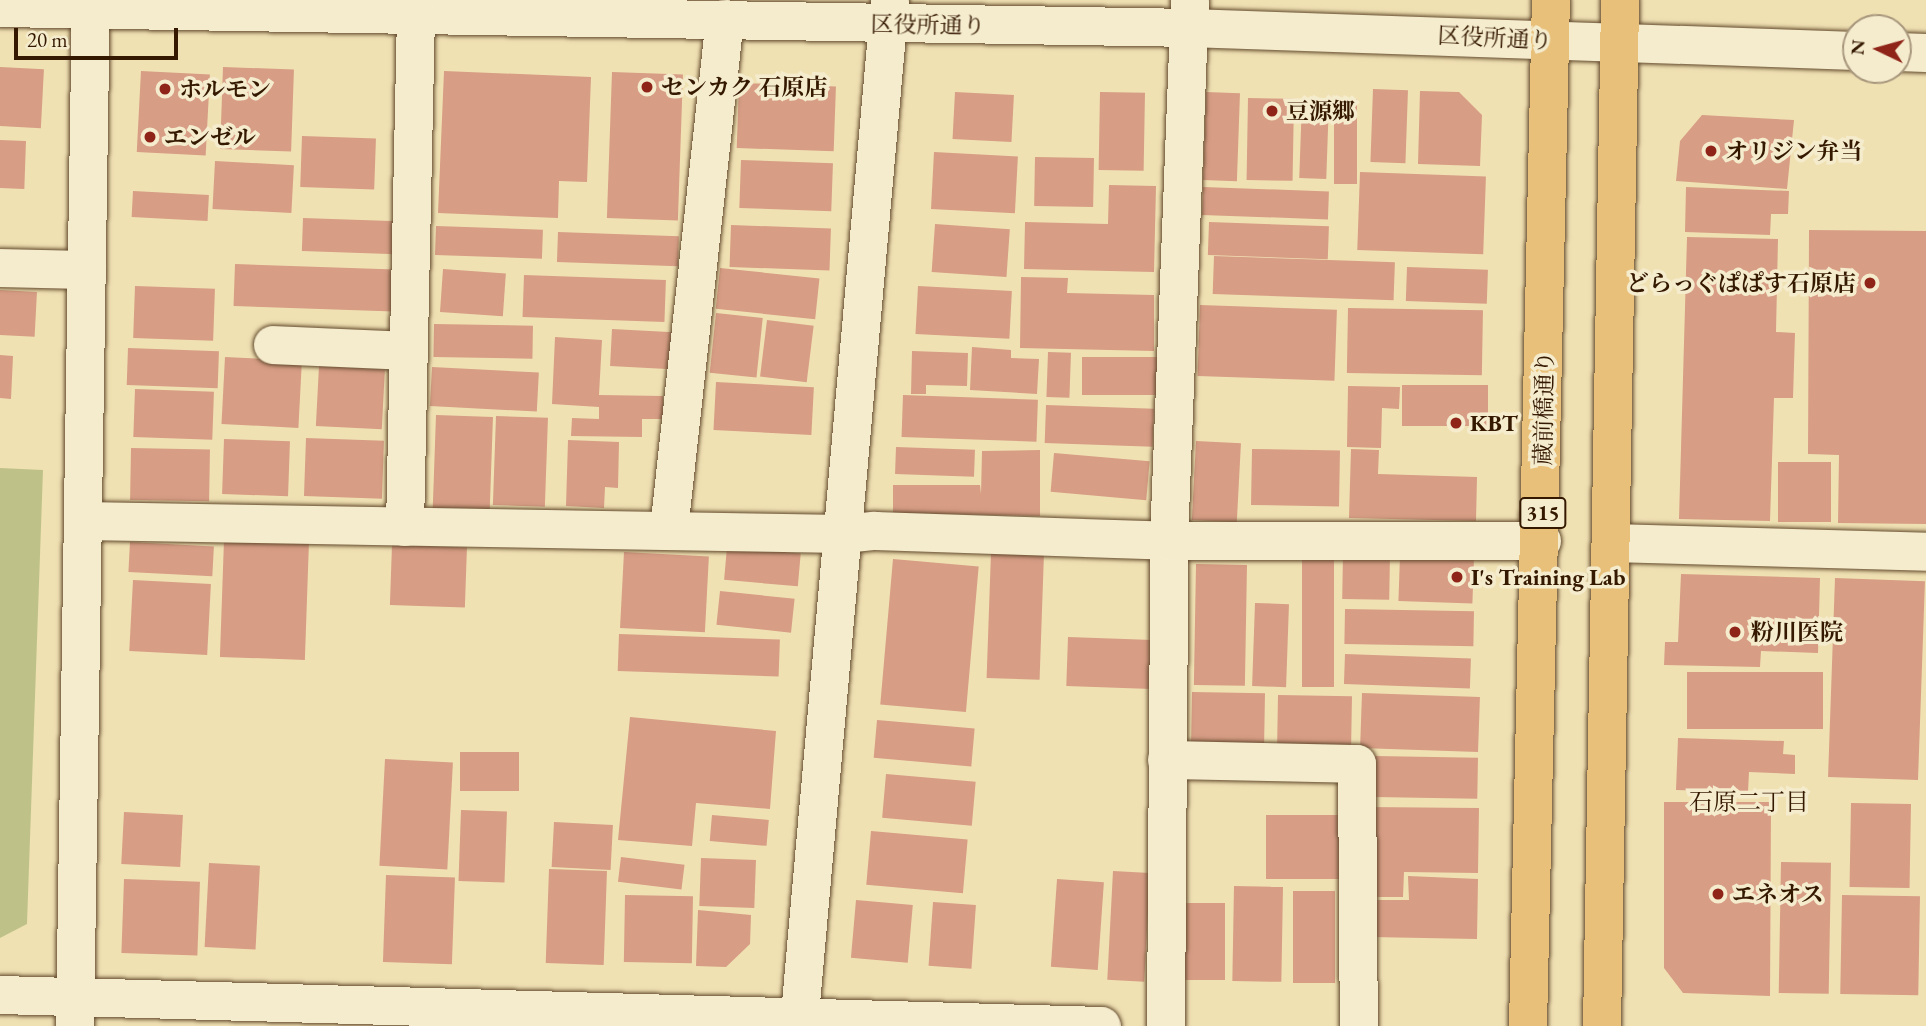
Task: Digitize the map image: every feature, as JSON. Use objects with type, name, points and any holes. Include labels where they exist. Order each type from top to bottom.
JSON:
[{"type":"main road","name":"蔵前橋通り","points":[[1528,1026],[1542,541],[1551,0]]},
{"type":"main road","points":[[1602,1026],[1613,543],[1620,0]]},
{"type":"street","name":"区役所通り","points":[[0,8],[91,5],[416,15],[513,8],[725,19],[890,12],[1190,14],[1619,45],[1842,51]]},
{"type":"street","points":[[76,1012],[91,5]]},
{"type":"street","points":[[799,1022],[890,12]]},
{"type":"street","points":[[1166,1026],[1169,541],[1190,14]]},
{"type":"street","points":[[405,527],[416,15]]},
{"type":"street","points":[[669,530],[725,19]]},
{"type":"street","points":[[0,268],[87,270]]},
{"type":"street","points":[[273,345],[408,351]]},
{"type":"street","points":[[83,521],[844,534],[875,531],[1169,541],[1542,541]]},
{"type":"street","points":[[1613,543],[1926,552]]},
{"type":"street","points":[[1167,760],[1357,764],[1359,1026]]},
{"type":"street","points":[[0,995],[76,1012],[1102,1026]]},
{"type":"green space","points":[[0,468],[43,470],[27,924],[0,938]]},
{"type":"building","points":[[0,67],[44,69],[41,128],[0,126]]},
{"type":"building","points":[[223,67],[294,69],[291,151],[220,149]]},
{"type":"building","points":[[141,71],[210,75],[206,156],[137,152]]},
{"type":"building","points":[[444,71],[591,77],[587,182],[559,181],[558,218],[438,213]]},
{"type":"building","points":[[612,72],[683,74],[678,220],[607,218]]},
{"type":"building","points":[[739,83],[836,86],[834,151],[737,148]]},
{"type":"building","points":[[1373,89],[1408,90],[1405,163],[1370,162]]},
{"type":"building","points":[[1420,91],[1459,92],[1482,115],[1480,166],[1418,164]]},
{"type":"building","points":[[955,92],[1014,95],[1011,142],[953,139]]},
{"type":"building","points":[[1100,92],[1145,93],[1144,171],[1099,170]]},
{"type":"building","points":[[1206,92],[1240,93],[1237,181],[1203,180]]},
{"type":"building","points":[[1248,98],[1294,99],[1293,181],[1247,180]]},
{"type":"building","points":[[1334,99],[1357,99],[1357,184],[1334,184]]},
{"type":"building","points":[[1302,100],[1329,101],[1326,179],[1299,178]]},
{"type":"building","points":[[1702,115],[1794,120],[1787,189],[1676,181],[1680,141]]},
{"type":"building","points":[[302,136],[376,139],[374,190],[300,187]]},
{"type":"building","points":[[0,140],[26,141],[24,189],[0,188]]},
{"type":"building","points":[[934,152],[1018,156],[1015,213],[931,209]]},
{"type":"building","points":[[1035,157],[1094,158],[1093,207],[1034,206]]},
{"type":"building","points":[[741,160],[833,163],[831,211],[739,208]]},
{"type":"building","points":[[215,161],[294,165],[291,213],[212,209]]},
{"type":"building","points":[[1360,172],[1486,176],[1483,254],[1357,250]]},
{"type":"building","points":[[1109,185],[1156,186],[1154,272],[1024,269],[1025,222],[1108,224]]},
{"type":"building","points":[[1203,187],[1329,191],[1328,219],[1202,215]]},
{"type":"building","points":[[1686,187],[1789,191],[1788,214],[1771,214],[1770,235],[1685,232]]},
{"type":"building","points":[[133,191],[209,195],[208,221],[132,217]]},
{"type":"building","points":[[303,218],[398,221],[397,254],[302,251]]},
{"type":"building","points":[[1209,222],[1329,226],[1328,259],[1208,255]]},
{"type":"building","points":[[935,224],[1010,229],[1006,277],[932,272]]},
{"type":"building","points":[[731,225],[831,228],[829,270],[730,267]]},
{"type":"building","points":[[436,226],[543,230],[542,259],[435,255]]},
{"type":"building","points":[[1809,230],[1926,231],[1926,524],[1838,523],[1839,455],[1808,454]]},
{"type":"building","points":[[558,232],[679,236],[678,266],[557,262]]},
{"type":"building","points":[[1687,237],[1778,239],[1776,332],[1795,333],[1793,398],[1774,398],[1770,521],[1679,519]]},
{"type":"building","points":[[1214,256],[1395,262],[1394,300],[1213,294]]},
{"type":"building","points":[[235,264],[395,270],[393,312],[234,306]]},
{"type":"building","points":[[1407,267],[1488,270],[1487,304],[1406,301]]},
{"type":"building","points":[[720,268],[819,278],[815,319],[716,309]]},
{"type":"building","points":[[443,269],[506,273],[503,316],[440,312]]},
{"type":"building","points":[[524,275],[666,280],[664,322],[523,317]]},
{"type":"building","points":[[1021,277],[1068,278],[1067,293],[1154,295],[1154,351],[1020,348]]},
{"type":"building","points":[[135,286],[215,289],[213,341],[133,338]]},
{"type":"building","points":[[918,286],[1012,291],[1009,339],[915,334]]},
{"type":"building","points":[[0,290],[37,292],[35,337],[0,335]]},
{"type":"building","points":[[1200,305],[1337,310],[1334,381],[1198,376]]},
{"type":"building","points":[[1348,308],[1483,310],[1482,375],[1347,373]]},
{"type":"building","points":[[716,313],[763,318],[756,378],[710,373]]},
{"type":"building","points":[[767,320],[814,326],[807,382],[760,377]]},
{"type":"building","points":[[434,324],[533,326],[532,359],[433,357]]},
{"type":"building","points":[[612,329],[678,332],[676,369],[610,366]]},
{"type":"building","points":[[555,337],[602,340],[599,395],[663,396],[663,419],[642,419],[642,437],[571,436],[572,418],[599,419],[599,407],[552,404]]},
{"type":"building","points":[[972,347],[1011,350],[1011,358],[1039,359],[1037,394],[970,390]]},
{"type":"building","points":[[128,348],[219,351],[218,388],[127,385]]},
{"type":"building","points":[[912,351],[968,353],[967,386],[926,385],[926,394],[911,394]]},
{"type":"building","points":[[1048,352],[1071,353],[1069,398],[1046,397]]},
{"type":"building","points":[[0,355],[13,356],[11,399],[0,398]]},
{"type":"building","points":[[225,357],[302,361],[298,428],[221,424]]},
{"type":"building","points":[[1082,357],[1158,357],[1158,395],[1082,395]]},
{"type":"building","points":[[319,366],[385,369],[382,429],[316,426]]},
{"type":"building","points":[[432,367],[539,373],[537,412],[430,406]]},
{"type":"building","points":[[716,382],[814,387],[811,435],[713,430]]},
{"type":"building","points":[[1402,385],[1488,385],[1488,426],[1402,426]]},
{"type":"building","points":[[1348,386],[1400,387],[1399,409],[1382,408],[1381,448],[1347,447]]},
{"type":"building","points":[[135,389],[214,392],[212,440],[133,437]]},
{"type":"building","points":[[903,395],[1038,400],[1036,442],[902,437]]},
{"type":"building","points":[[1046,405],[1154,409],[1153,447],[1045,443]]},
{"type":"building","points":[[436,415],[493,417],[490,510],[433,508]]},
{"type":"building","points":[[496,416],[548,418],[545,507],[493,505]]},
{"type":"building","points":[[306,438],[384,441],[382,499],[304,496]]},
{"type":"building","points":[[224,439],[290,441],[288,496],[222,494]]},
{"type":"building","points":[[568,440],[619,442],[618,488],[605,487],[604,508],[566,506]]},
{"type":"building","points":[[1196,441],[1241,443],[1237,522],[1192,520]]},
{"type":"building","points":[[896,447],[975,450],[974,477],[895,474]]},
{"type":"building","points":[[131,448],[210,449],[209,501],[130,500]]},
{"type":"building","points":[[1252,449],[1340,451],[1339,507],[1251,505]]},
{"type":"building","points":[[1351,449],[1379,450],[1378,474],[1477,477],[1476,521],[1349,518]]},
{"type":"building","points":[[1040,450],[1040,516],[893,513],[893,485],[980,485],[981,494],[982,451]]},
{"type":"building","points":[[1054,453],[1150,461],[1146,500],[1051,492]]},
{"type":"building","points":[[1778,462],[1831,462],[1831,522],[1778,522]]},
{"type":"building","points":[[224,540],[309,543],[305,660],[220,657]]},
{"type":"building","points":[[130,542],[214,546],[212,576],[128,572]]},
{"type":"building","points":[[392,545],[467,548],[465,608],[390,605]]},
{"type":"building","points":[[727,547],[801,553],[798,586],[724,580]]},
{"type":"building","points":[[624,552],[709,556],[705,632],[620,628]]},
{"type":"building","points":[[991,552],[1044,554],[1040,680],[987,678]]},
{"type":"building","points":[[1343,554],[1390,555],[1389,600],[1342,599]]},
{"type":"building","points":[[1400,556],[1474,559],[1472,604],[1398,601]]},
{"type":"building","points":[[893,559],[979,566],[966,712],[880,704]]},
{"type":"building","points":[[1302,559],[1334,559],[1334,687],[1302,687]]},
{"type":"building","points":[[1196,564],[1247,565],[1245,686],[1194,685]]},
{"type":"building","points":[[1681,574],[1820,578],[1818,653],[1761,651],[1760,667],[1664,665],[1665,642],[1678,642]]},
{"type":"building","points":[[1835,578],[1925,581],[1918,780],[1828,777]]},
{"type":"building","points":[[133,580],[211,584],[207,655],[129,651]]},
{"type":"building","points":[[720,591],[795,599],[791,633],[716,625]]},
{"type":"building","points":[[1255,603],[1289,604],[1286,687],[1252,686]]},
{"type":"building","points":[[1345,609],[1474,611],[1473,646],[1344,644]]},
{"type":"building","points":[[619,634],[780,640],[779,677],[618,671]]},
{"type":"building","points":[[1068,637],[1153,640],[1151,689],[1066,686]]},
{"type":"building","points":[[1345,654],[1471,658],[1470,688],[1344,684]]},
{"type":"building","points":[[1687,672],[1823,672],[1823,729],[1687,729]]},
{"type":"building","points":[[1192,692],[1265,693],[1264,748],[1191,747]]},
{"type":"building","points":[[1362,693],[1480,697],[1478,752],[1360,748]]},
{"type":"building","points":[[1278,695],[1352,696],[1351,747],[1277,746]]},
{"type":"building","points":[[630,717],[776,731],[770,809],[696,803],[692,846],[618,840]]},
{"type":"building","points":[[877,720],[975,729],[971,766],[874,758]]},
{"type":"building","points":[[1678,738],[1784,741],[1783,754],[1795,755],[1795,774],[1749,772],[1748,792],[1676,790]]},
{"type":"building","points":[[460,752],[519,752],[519,791],[460,791]]},
{"type":"building","points":[[1375,756],[1478,758],[1477,799],[1374,797]]},
{"type":"building","points":[[385,759],[453,763],[447,869],[379,866]]},
{"type":"building","points":[[886,774],[976,782],[972,826],[882,818]]},
{"type":"building","points":[[1664,802],[1771,802],[1770,996],[1683,993],[1664,968]]},
{"type":"building","points":[[1851,803],[1911,804],[1910,888],[1850,887]]},
{"type":"building","points":[[1366,807],[1479,808],[1478,873],[1404,872],[1403,897],[1365,897]]},
{"type":"building","points":[[461,810],[507,812],[504,883],[459,881]]},
{"type":"building","points":[[124,812],[183,815],[180,867],[121,864]]},
{"type":"building","points":[[712,815],[769,820],[767,846],[710,841]]},
{"type":"building","points":[[1266,815],[1339,815],[1339,879],[1266,879]]},
{"type":"building","points":[[554,822],[613,825],[611,870],[552,867]]},
{"type":"building","points":[[871,831],[968,839],[963,893],[866,885]]},
{"type":"building","points":[[621,857],[685,865],[681,890],[618,882]]},
{"type":"building","points":[[701,858],[756,860],[754,908],[699,906]]},
{"type":"building","points":[[1781,862],[1831,863],[1829,994],[1779,993]]},
{"type":"building","points":[[209,863],[260,866],[256,950],[205,947]]},
{"type":"building","points":[[549,869],[607,871],[604,965],[546,963]]},
{"type":"building","points":[[1113,871],[1150,873],[1144,982],[1107,980]]},
{"type":"building","points":[[386,875],[455,877],[452,964],[383,962]]},
{"type":"building","points":[[1408,876],[1478,879],[1477,939],[1371,937],[1370,900],[1409,900]]},
{"type":"building","points":[[124,879],[200,882],[197,956],[121,953]]},
{"type":"building","points":[[1057,879],[1104,882],[1098,970],[1051,967]]},
{"type":"building","points":[[1234,886],[1283,887],[1281,982],[1232,981]]},
{"type":"building","points":[[1293,891],[1335,891],[1335,983],[1293,983]]},
{"type":"building","points":[[625,895],[693,896],[692,963],[624,962]]},
{"type":"building","points":[[1842,895],[1920,896],[1918,995],[1840,994]]},
{"type":"building","points":[[856,900],[913,905],[908,963],[851,958]]},
{"type":"building","points":[[933,902],[976,905],[971,969],[929,966]]},
{"type":"building","points":[[1185,903],[1225,903],[1225,980],[1185,980]]},
{"type":"building","points":[[698,910],[751,915],[750,944],[726,967],[696,966]]},
{"type":"place","name":"センカク 石原店","points":[[647,87]]},
{"type":"place","name":"ホルモン","points":[[165,89]]},
{"type":"place","name":"豆源郷","points":[[1272,111]]},
{"type":"place","name":"エンゼル","points":[[150,137]]},
{"type":"place","name":"オリジン弁当","points":[[1711,151]]},
{"type":"place","name":"どらっぐぱぱす石原店","points":[[1870,283]]},
{"type":"place","name":"KBT","points":[[1456,423]]},
{"type":"place","name":"I's Training Lab","points":[[1457,577]]},
{"type":"place","name":"粉川医院","points":[[1735,632]]},
{"type":"place","name":"エネオス","points":[[1718,894]]},
{"type":"district","name":"石原二丁目","points":[[1749,802]]}]
